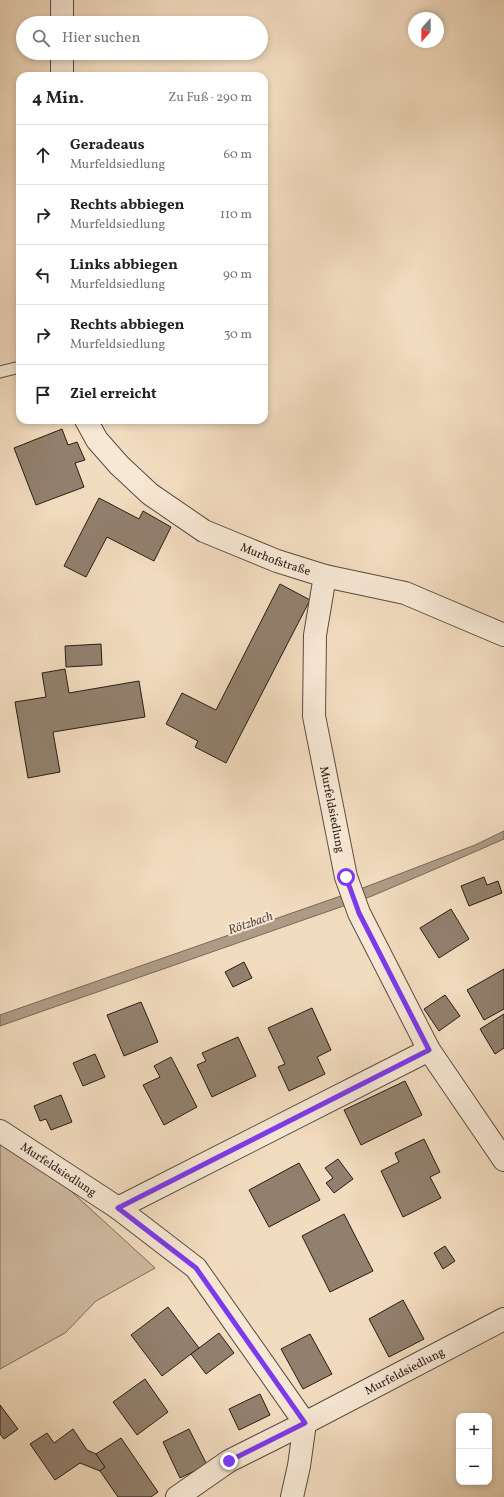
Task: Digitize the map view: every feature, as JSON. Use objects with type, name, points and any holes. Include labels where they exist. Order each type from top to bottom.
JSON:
[{"type":"street","points":[[62,0],[62,16]]},
{"type":"street","points":[[62,60],[62,72]]},
{"type":"street","name":"Murhofstraße","points":[[88,424],[97,440],[119,465],[144,489],[204,531],[277,561],[325,576],[405,593],[504,635]]},
{"type":"street","name":"Murfeldsiedlung","points":[[325,576],[315,634],[314,716],[346,877],[359,913],[429,1050],[504,1160]]},
{"type":"street","points":[[118,1208],[429,1050]]},
{"type":"street","name":"Murfeldsiedlung","points":[[0,1131],[118,1208],[196,1268],[305,1423]]},
{"type":"street","name":"Murfeldsiedlung","points":[[177,1497],[229,1461],[504,1319]]},
{"type":"street","points":[[292,1497],[299,1466],[305,1423]]},
{"type":"lane","points":[[0,372],[16,368]]},
{"type":"shaded area","points":[[504,831],[504,839],[372,896],[0,1026],[0,1015],[355,891],[475,845]]},
{"type":"shaded area","points":[[0,1142],[49,1171],[155,1268],[96,1301],[65,1333],[0,1369]]},
{"type":"building","points":[[62,429],[68,445],[77,442],[85,460],[75,463],[84,487],[36,505],[14,448]]},
{"type":"building","points":[[99,498],[139,519],[143,511],[171,527],[154,561],[107,537],[86,577],[64,566]]},
{"type":"building","points":[[280,584],[310,600],[226,763],[195,747],[198,741],[166,724],[182,693],[216,710]]},
{"type":"building","points":[[101,644],[102,665],[66,667],[65,646]]},
{"type":"building","points":[[65,669],[69,693],[139,681],[145,717],[53,732],[60,772],[28,778],[15,702],[46,697],[42,673]]},
{"type":"building","points":[[484,877],[487,885],[498,881],[502,893],[469,906],[461,886]]},
{"type":"building","points":[[451,909],[469,939],[439,958],[420,928]]},
{"type":"building","points":[[244,962],[252,978],[233,987],[225,972]]},
{"type":"building","points":[[504,969],[504,1009],[484,1020],[467,990]]},
{"type":"building","points":[[445,995],[460,1016],[439,1031],[424,1009]]},
{"type":"building","points":[[141,1002],[158,1042],[124,1056],[107,1015]]},
{"type":"building","points":[[312,1008],[331,1050],[317,1057],[325,1074],[289,1091],[278,1067],[285,1064],[268,1028]]},
{"type":"building","points":[[504,1014],[504,1048],[495,1054],[480,1029]]},
{"type":"building","points":[[238,1037],[256,1076],[212,1097],[197,1065],[206,1061],[202,1053]]},
{"type":"building","points":[[95,1054],[105,1077],[83,1086],[73,1063]]},
{"type":"building","points":[[171,1057],[197,1107],[164,1125],[143,1085],[160,1077],[154,1066]]},
{"type":"building","points":[[405,1081],[422,1115],[361,1145],[344,1110]]},
{"type":"building","points":[[61,1095],[72,1122],[51,1130],[46,1119],[40,1121],[34,1106]]},
{"type":"building","points":[[424,1139],[440,1172],[430,1177],[441,1198],[403,1217],[381,1171],[399,1162],[395,1153]]},
{"type":"building","points":[[338,1159],[353,1179],[334,1193],[326,1183],[333,1178],[325,1168]]},
{"type":"building","points":[[299,1163],[320,1200],[269,1227],[249,1190]]},
{"type":"building","points":[[344,1214],[373,1271],[330,1292],[302,1236]]},
{"type":"building","points":[[445,1246],[455,1261],[443,1269],[434,1253]]},
{"type":"building","points":[[403,1300],[424,1339],[389,1357],[369,1319]]},
{"type":"building","points":[[168,1307],[199,1348],[162,1376],[131,1335]]},
{"type":"building","points":[[219,1333],[234,1353],[206,1374],[191,1354]]},
{"type":"building","points":[[310,1334],[332,1374],[303,1389],[281,1349]]},
{"type":"building","points":[[145,1379],[168,1412],[137,1435],[113,1402]]},
{"type":"building","points":[[260,1394],[270,1415],[239,1430],[229,1409]]},
{"type":"building","points":[[0,1405],[18,1429],[4,1439],[0,1434]]},
{"type":"building","points":[[73,1429],[87,1450],[96,1454],[105,1467],[100,1471],[80,1463],[55,1480],[30,1444],[47,1433],[54,1443]]},
{"type":"building","points":[[189,1429],[207,1465],[180,1478],[163,1442]]},
{"type":"building","points":[[121,1438],[158,1492],[151,1497],[118,1497],[100,1471],[105,1467],[96,1454]]},
{"type":"route","points":[[229,1461],[305,1423],[196,1268],[118,1208],[429,1050],[359,913],[346,877]]},
{"type":"water label","name":"Rötzbach","points":[[250,922]]}]
